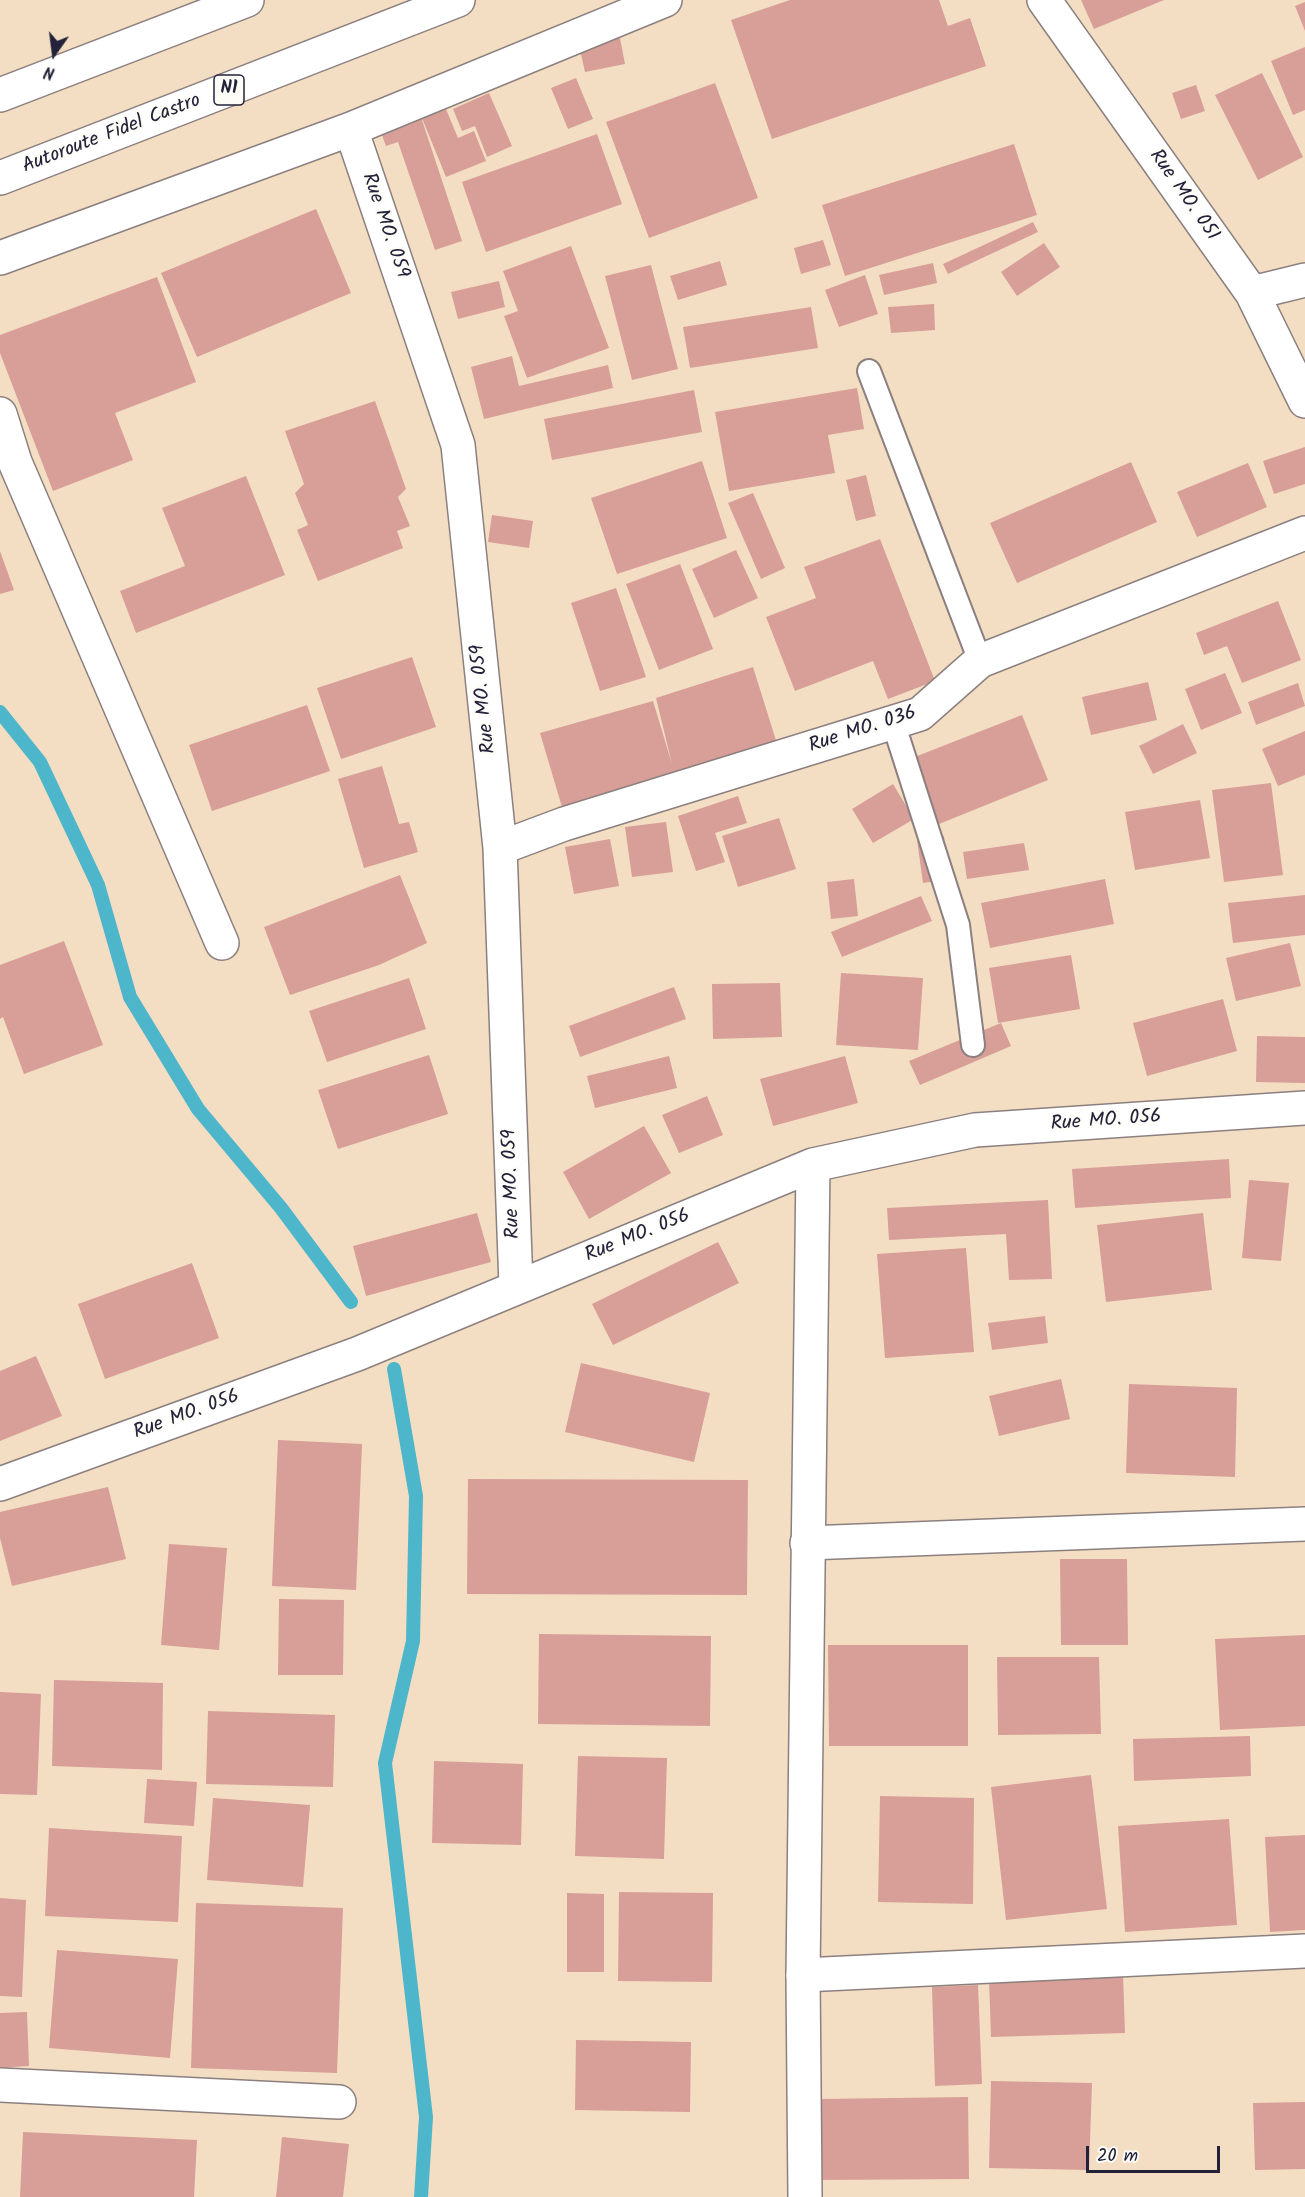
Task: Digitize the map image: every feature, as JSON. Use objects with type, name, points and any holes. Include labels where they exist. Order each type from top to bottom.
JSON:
[{"type":"main road","points":[[0,94],[247,0]]},
{"type":"main road","name":"Autoroute Fidel Castro","points":[[0,178],[458,0]]},
{"type":"main road","points":[[0,258],[351,129],[665,0]]},
{"type":"main road","name":"Rue MO. 051","points":[[1044,0],[1252,293],[1305,401]]},
{"type":"main road","name":"Rue MO. 059","points":[[351,129],[458,445],[500,848],[516,1286]]},
{"type":"main road","points":[[1252,293],[1305,280]]},
{"type":"main road","points":[[0,414],[15,462],[222,943]]},
{"type":"main road","name":"Rue MO. 036","points":[[500,848],[564,824],[921,714],[980,661],[1305,533]]},
{"type":"main road","name":"Rue MO. 056","points":[[0,1484],[357,1354],[516,1286],[813,1165],[975,1130],[1305,1108]]},
{"type":"main road","points":[[805,2197],[803,1975],[813,1165]]},
{"type":"main road","points":[[807,1543],[1305,1524]]},
{"type":"main road","points":[[803,1975],[1305,1951]]},
{"type":"main road","points":[[0,2085],[339,2102]]},
{"type":"lane","points":[[869,372],[980,661]]},
{"type":"lane","points":[[893,722],[958,925],[973,1045]]},
{"type":"building","points":[[790,0],[939,0],[948,26],[970,18],[986,66],[772,139],[731,20]]},
{"type":"building","points":[[1081,0],[1164,0],[1094,29]]},
{"type":"building","points":[[1305,2],[1305,31],[1295,6]]},
{"type":"building","points":[[620,38],[625,64],[585,72],[579,45]]},
{"type":"building","points":[[1305,47],[1305,110],[1293,115],[1271,61]]},
{"type":"building","points":[[1262,73],[1303,157],[1258,180],[1215,95]]},
{"type":"building","points":[[576,78],[593,119],[568,129],[551,88]]},
{"type":"building","points":[[715,83],[758,198],[649,238],[606,122]]},
{"type":"building","points":[[1196,85],[1205,111],[1181,119],[1172,93]]},
{"type":"building","points":[[489,93],[512,146],[487,157],[475,126],[462,131],[453,109]]},
{"type":"building","points":[[441,97],[458,138],[474,131],[486,161],[446,177],[417,106]]},
{"type":"building","points":[[421,117],[462,241],[435,250],[398,142],[386,146],[380,130]]},
{"type":"building","points":[[597,134],[622,204],[486,252],[462,182]]},
{"type":"building","points":[[1014,144],[1037,215],[845,276],[822,205]]},
{"type":"building","points":[[316,209],[351,293],[197,357],[161,273]]},
{"type":"building","points":[[1033,222],[1038,232],[948,274],[943,264]]},
{"type":"building","points":[[823,240],[831,265],[801,274],[794,248]]},
{"type":"building","points":[[1044,243],[1060,267],[1017,296],[1001,272]]},
{"type":"building","points":[[571,246],[609,348],[527,378],[504,316],[518,311],[503,271]]},
{"type":"building","points":[[720,261],[727,285],[678,300],[670,276]]},
{"type":"building","points":[[933,263],[937,283],[884,295],[879,275]]},
{"type":"building","points":[[651,265],[678,369],[632,380],[605,276]]},
{"type":"building","points":[[865,275],[878,314],[839,327],[825,290]]},
{"type":"building","points":[[157,277],[196,382],[115,413],[133,460],[53,491],[0,353],[0,335]]},
{"type":"building","points":[[499,281],[505,307],[458,319],[451,292]]},
{"type":"building","points":[[934,304],[935,330],[891,333],[888,307]]},
{"type":"building","points":[[811,307],[818,348],[690,368],[683,327]]},
{"type":"building","points":[[512,356],[519,386],[608,365],[613,388],[484,419],[471,367]]},
{"type":"building","points":[[857,388],[864,429],[828,435],[835,473],[729,491],[715,412]]},
{"type":"building","points":[[694,390],[702,432],[552,460],[544,419]]},
{"type":"building","points":[[375,401],[406,489],[398,497],[410,526],[397,531],[403,548],[318,581],[297,530],[308,525],[295,493],[304,484],[285,431]]},
{"type":"building","points":[[1305,447],[1305,484],[1274,494],[1263,461]]},
{"type":"building","points":[[702,461],[727,538],[617,574],[591,498]]},
{"type":"building","points":[[1131,462],[1157,522],[1017,583],[990,523]]},
{"type":"building","points":[[1248,463],[1267,507],[1197,537],[1177,492]]},
{"type":"building","points":[[866,475],[876,516],[856,521],[846,480]]},
{"type":"building","points":[[246,476],[285,575],[136,633],[120,591],[185,566],[162,508]]},
{"type":"building","points":[[753,493],[785,568],[761,579],[728,503]]},
{"type":"building","points":[[492,515],[533,521],[529,548],[488,542]]},
{"type":"building","points":[[880,539],[935,681],[888,699],[873,661],[795,691],[766,617],[816,598],[804,567]]},
{"type":"building","points":[[736,550],[758,598],[714,618],[692,569]]},
{"type":"building","points":[[0,551],[14,590],[0,594]]},
{"type":"building","points":[[680,564],[713,649],[659,670],[626,584]]},
{"type":"building","points":[[616,588],[646,677],[600,691],[571,603]]},
{"type":"building","points":[[1278,601],[1301,660],[1242,683],[1227,646],[1204,655],[1196,633]]},
{"type":"building","points":[[412,657],[436,727],[341,759],[317,688]]},
{"type":"building","points":[[753,667],[779,750],[562,807],[540,733],[653,701],[672,764],[656,698]]},
{"type":"building","points":[[1225,673],[1242,713],[1201,730],[1185,689]]},
{"type":"building","points":[[1148,682],[1157,720],[1091,735],[1082,697]]},
{"type":"building","points":[[1298,683],[1305,706],[1256,725],[1248,702]]},
{"type":"building","points":[[307,705],[330,771],[212,811],[189,745]]},
{"type":"building","points":[[1022,715],[1048,780],[939,824],[912,758]]},
{"type":"building","points":[[1183,724],[1197,753],[1153,774],[1139,746]]},
{"type":"building","points":[[1305,731],[1305,775],[1278,786],[1262,749]]},
{"type":"building","points":[[382,766],[399,824],[409,822],[418,852],[364,868],[338,779]]},
{"type":"building","points":[[1271,783],[1283,875],[1224,882],[1212,790]]},
{"type":"building","points":[[893,784],[914,819],[873,843],[852,809]]},
{"type":"building","points":[[738,796],[747,823],[715,833],[725,862],[696,871],[678,816]]},
{"type":"building","points":[[1200,800],[1210,858],[1135,870],[1125,812]]},
{"type":"building","points":[[779,818],[796,869],[738,887],[722,836]]},
{"type":"building","points":[[666,822],[673,872],[632,877],[625,827]]},
{"type":"building","points":[[944,836],[950,879],[923,883],[917,840]]},
{"type":"building","points":[[610,839],[619,886],[574,894],[565,847]]},
{"type":"building","points":[[1024,843],[1029,870],[967,879],[963,852]]},
{"type":"building","points":[[400,875],[427,943],[379,965],[290,995],[264,927]]},
{"type":"building","points":[[854,879],[858,916],[831,919],[827,882]]},
{"type":"building","points":[[1105,879],[1114,924],[990,948],[981,903]]},
{"type":"building","points":[[1305,895],[1305,935],[1233,943],[1228,903]]},
{"type":"building","points":[[921,896],[932,921],[842,957],[831,932]]},
{"type":"building","points":[[64,941],[103,1045],[24,1074],[3,1017],[0,1019],[0,965]]},
{"type":"building","points":[[1290,943],[1301,986],[1236,1001],[1226,958]]},
{"type":"building","points":[[1071,955],[1080,1009],[998,1023],[989,968]]},
{"type":"building","points":[[841,973],[923,978],[918,1050],[836,1045]]},
{"type":"building","points":[[409,978],[426,1029],[327,1062],[309,1011]]},
{"type":"building","points":[[780,983],[782,1037],[713,1039],[712,984]]},
{"type":"building","points":[[674,987],[686,1019],[580,1057],[569,1026]]},
{"type":"building","points":[[1223,999],[1237,1051],[1147,1076],[1133,1023]]},
{"type":"building","points":[[1001,1023],[1011,1046],[920,1085],[909,1061]]},
{"type":"building","points":[[1257,1036],[1305,1037],[1305,1083],[1256,1082]]},
{"type":"building","points":[[429,1055],[448,1114],[338,1149],[318,1090]]},
{"type":"building","points":[[669,1056],[677,1088],[595,1108],[587,1076]]},
{"type":"building","points":[[845,1056],[858,1103],[773,1126],[760,1079]]},
{"type":"building","points":[[707,1096],[723,1135],[679,1153],[662,1115]]},
{"type":"building","points":[[644,1126],[671,1173],[589,1219],[563,1172]]},
{"type":"building","points":[[1229,1159],[1231,1198],[1075,1208],[1072,1169]]},
{"type":"building","points":[[1249,1180],[1289,1183],[1281,1261],[1242,1258]]},
{"type":"building","points":[[1048,1200],[1052,1279],[1009,1280],[1006,1234],[889,1240],[887,1208]]},
{"type":"building","points":[[477,1213],[491,1262],[366,1296],[353,1246]]},
{"type":"building","points":[[1203,1213],[1212,1290],[1106,1302],[1097,1225]]},
{"type":"building","points":[[718,1242],[739,1283],[613,1345],[592,1304]]},
{"type":"building","points":[[966,1248],[974,1352],[885,1358],[877,1254]]},
{"type":"building","points":[[192,1263],[219,1338],[105,1379],[78,1304]]},
{"type":"building","points":[[1045,1316],[1048,1343],[992,1350],[988,1323]]},
{"type":"building","points":[[36,1356],[62,1416],[0,1441],[0,1371]]},
{"type":"building","points":[[581,1363],[710,1393],[694,1462],[565,1432]]},
{"type":"building","points":[[1061,1379],[1070,1419],[999,1436],[989,1396]]},
{"type":"building","points":[[1129,1384],[1237,1388],[1235,1477],[1126,1473]]},
{"type":"building","points":[[278,1440],[362,1444],[356,1590],[272,1586]]},
{"type":"building","points":[[468,1479],[748,1480],[747,1595],[467,1594]]},
{"type":"building","points":[[108,1487],[126,1559],[12,1586],[0,1538],[0,1512]]},
{"type":"building","points":[[169,1544],[227,1548],[219,1650],[161,1645]]},
{"type":"building","points":[[1060,1559],[1127,1559],[1128,1645],[1061,1645]]},
{"type":"building","points":[[279,1599],[344,1600],[343,1675],[278,1675]]},
{"type":"building","points":[[539,1634],[711,1636],[710,1726],[538,1724]]},
{"type":"building","points":[[1305,1635],[1305,1726],[1220,1730],[1215,1639]]},
{"type":"building","points":[[828,1645],[968,1645],[968,1746],[829,1746]]},
{"type":"building","points":[[997,1657],[1099,1657],[1101,1734],[998,1735]]},
{"type":"building","points":[[54,1680],[163,1683],[162,1770],[52,1766]]},
{"type":"building","points":[[0,1692],[41,1694],[37,1795],[0,1794]]},
{"type":"building","points":[[208,1711],[335,1715],[333,1787],[206,1784]]},
{"type":"building","points":[[1250,1736],[1251,1776],[1134,1781],[1133,1739]]},
{"type":"building","points":[[578,1756],[667,1758],[664,1859],[575,1856]]},
{"type":"building","points":[[434,1761],[523,1764],[521,1845],[432,1843]]},
{"type":"building","points":[[1091,1775],[1107,1909],[1006,1920],[991,1787]]},
{"type":"building","points":[[147,1779],[197,1782],[194,1826],[144,1823]]},
{"type":"building","points":[[880,1796],[974,1798],[973,1904],[878,1902]]},
{"type":"building","points":[[213,1798],[310,1805],[303,1887],[207,1880]]},
{"type":"building","points":[[1229,1819],[1237,1925],[1125,1932],[1118,1826]]},
{"type":"building","points":[[49,1828],[182,1836],[178,1922],[45,1916]]},
{"type":"building","points":[[1305,1835],[1305,1930],[1270,1932],[1265,1837]]},
{"type":"building","points":[[619,1892],[713,1893],[712,1982],[618,1981]]},
{"type":"building","points":[[567,1893],[604,1894],[604,1972],[567,1972]]},
{"type":"building","points":[[0,1898],[26,1900],[22,1997],[0,1996]]},
{"type":"building","points":[[196,1903],[343,1908],[337,2073],[191,2068]]},
{"type":"building","points":[[57,1950],[178,1959],[170,2058],[49,2048]]},
{"type":"building","points":[[1123,1974],[1125,2033],[991,2037],[989,1979]]},
{"type":"building","points":[[978,1985],[982,2084],[935,2086],[932,1987]]},
{"type":"building","points":[[27,2012],[29,2066],[0,2068],[0,2013]]},
{"type":"building","points":[[576,2040],[691,2042],[690,2112],[575,2110]]},
{"type":"building","points":[[991,2081],[1092,2083],[1089,2170],[989,2168]]},
{"type":"building","points":[[968,2097],[969,2179],[819,2180],[819,2099]]},
{"type":"building","points":[[1305,2102],[1305,2169],[1255,2170],[1253,2103]]},
{"type":"building","points":[[23,2132],[197,2140],[194,2197],[20,2197]]},
{"type":"building","points":[[282,2137],[349,2144],[343,2197],[276,2197]]},
{"type":"waterway","points":[[0,712],[40,762],[98,885],[130,997],[198,1109],[281,1208],[351,1302]]},
{"type":"waterway","points":[[394,1369],[416,1496],[413,1641],[385,1763],[426,2117],[421,2197]]}]
